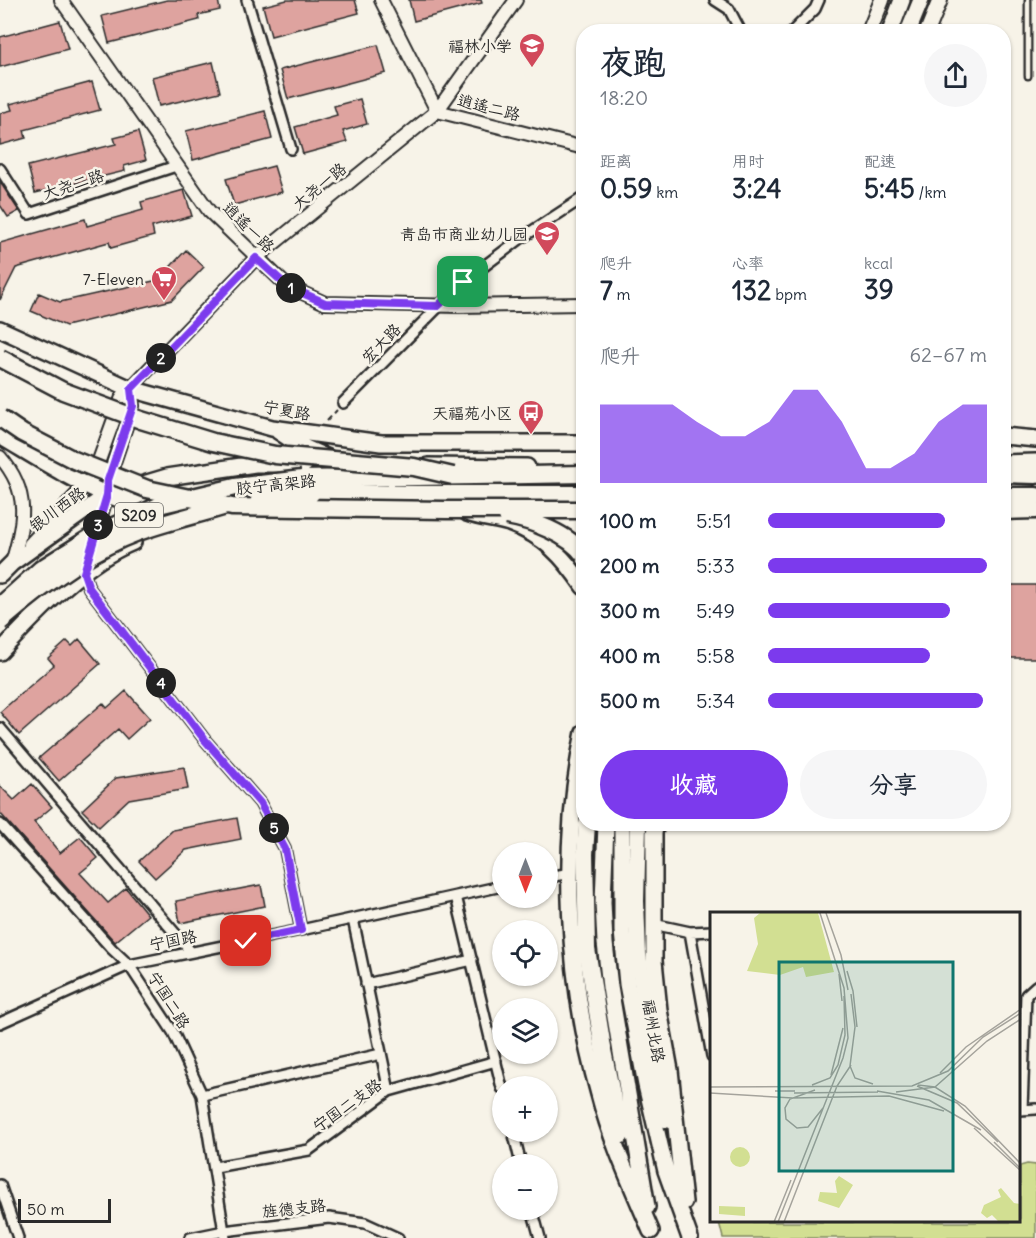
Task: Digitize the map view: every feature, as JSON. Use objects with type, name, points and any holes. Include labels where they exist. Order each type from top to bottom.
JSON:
[{"type":"highway","points":[[0,358],[63,391],[141,420],[213,442],[274,455],[414,467],[453,476]]},
{"type":"highway","points":[[0,418],[22,433],[74,459],[147,489],[232,507],[442,506],[576,510]]},
{"type":"highway","name":"胶宁高架路","points":[[0,606],[41,569],[98,533],[163,504],[235,487],[302,479],[576,474]]},
{"type":"highway","points":[[1011,474],[1036,475]]},
{"type":"highway","name":"胶宁高架路","points":[[0,622],[32,594],[87,557],[136,532],[245,500],[311,494],[576,494]]},
{"type":"highway","points":[[1011,498],[1036,499]]},
{"type":"highway","points":[[442,506],[523,519],[557,533],[576,548]]},
{"type":"highway","points":[[1011,511],[1036,510]]},
{"type":"highway","points":[[587,831],[587,949],[603,1048]]},
{"type":"highway","points":[[638,831],[636,890],[638,954],[650,1037]]},
{"type":"main road","points":[[872,24],[882,0]]},
{"type":"main road","points":[[893,24],[902,0]]},
{"type":"main road","points":[[911,24],[921,0]]},
{"type":"main road","points":[[930,24],[940,0]]},
{"type":"main road","name":"宁夏路","points":[[0,329],[131,389],[272,428],[381,443],[576,444]]},
{"type":"main road","points":[[272,428],[299,445],[341,465]]},
{"type":"main road","points":[[1011,436],[1031,435]]},
{"type":"main road","points":[[0,436],[107,495],[174,511],[473,515]]},
{"type":"main road","points":[[1011,463],[1036,462]]},
{"type":"main road","points":[[107,495],[167,477],[255,464],[576,467]]},
{"type":"main road","name":"银川西路","points":[[0,575],[12,563],[107,495]]},
{"type":"main road","points":[[0,652],[37,612],[84,573],[119,548],[189,521],[296,504],[442,506],[576,501]]},
{"type":"main road","points":[[400,515],[442,506],[509,523],[538,536],[566,560],[576,575]]},
{"type":"main road","points":[[576,782],[571,826],[572,935],[580,1005],[599,1098],[652,1234]]},
{"type":"main road","points":[[606,831],[603,902],[610,987],[652,1234]]},
{"type":"main road","name":"福州北路","points":[[622,831],[622,931],[627,984],[646,1085],[666,1171],[689,1235]]},
{"type":"main road","points":[[654,831],[654,961],[689,1235]]},
{"type":"main road","points":[[650,1037],[681,1175]]},
{"type":"main road","points":[[603,1048],[629,1178]]},
{"type":"street","name":"逍遥一路","points":[[61,0],[209,211],[287,286],[325,303],[438,306],[576,304]]},
{"type":"street","points":[[247,0],[291,148]]},
{"type":"street","name":"逍遥二路","points":[[381,0],[437,111],[576,146]]},
{"type":"street","name":"大尧一路","points":[[12,563],[93,477],[122,397],[256,258],[437,111],[516,0]]},
{"type":"street","points":[[715,0],[729,9],[737,24]]},
{"type":"street","points":[[800,24],[815,9],[819,0]]},
{"type":"street","name":"大尧二路","points":[[0,169],[29,214],[176,166]]},
{"type":"street","name":"宏大路","points":[[343,403],[463,282],[520,239],[576,202]]},
{"type":"street","points":[[131,389],[133,406],[108,480],[107,495],[84,573],[89,588],[205,740],[260,803],[285,849],[301,930]]},
{"type":"street","points":[[0,457],[8,466],[22,494],[22,530],[12,563]]},
{"type":"street","points":[[0,729],[191,952]]},
{"type":"street","name":"宁国二路","points":[[0,824],[111,949],[129,964],[173,1032],[202,1095],[225,1235]]},
{"type":"street","points":[[558,875],[571,873]]},
{"type":"street","name":"宁国路","points":[[0,1023],[129,964],[301,930],[492,888]]},
{"type":"street","points":[[456,896],[492,1044]]},
{"type":"street","points":[[352,919],[389,1091]]},
{"type":"street","points":[[653,924],[690,932],[710,931]]},
{"type":"street","points":[[690,932],[710,1045]]},
{"type":"street","points":[[366,984],[472,960]]},
{"type":"street","points":[[1036,986],[1026,995],[1021,1110],[1036,1109]]},
{"type":"street","points":[[202,1095],[381,1054]]},
{"type":"street","name":"宁国二支路","points":[[215,1167],[309,1150],[389,1091],[492,1062]]},
{"type":"street","points":[[0,1185],[18,1238]]},
{"type":"street","name":"旌德支路","points":[[190,1238],[225,1235],[329,1218],[365,1222],[398,1238]]},
{"type":"street","points":[[535,1220],[540,1238]]},
{"type":"lane","points":[[1028,0],[1028,76]]},
{"type":"lane","points":[[1011,431],[1031,435]]},
{"type":"path","points":[[326,422],[343,403]]},
{"type":"green space","points":[[1036,1165],[1036,1238],[723,1238],[719,1223],[1021,1223],[1021,1166]]},
{"type":"building","points":[[167,0],[218,0],[220,10],[198,15],[199,20],[109,43],[102,16]]},
{"type":"building","points":[[287,0],[355,0],[359,13],[271,36],[263,6]]},
{"type":"building","points":[[409,0],[481,0],[482,3],[414,21]]},
{"type":"building","points":[[60,21],[68,49],[0,67],[0,37]]},
{"type":"building","points":[[378,45],[386,73],[288,99],[280,70]]},
{"type":"building","points":[[213,62],[220,92],[159,106],[152,77]]},
{"type":"building","points":[[92,82],[100,110],[24,130],[26,138],[0,145],[0,113],[12,110],[10,104]]},
{"type":"building","points":[[360,99],[367,124],[343,131],[347,142],[303,154],[295,127],[337,115],[334,106]]},
{"type":"building","points":[[265,111],[272,139],[193,160],[186,131]]},
{"type":"building","points":[[138,132],[146,160],[124,166],[125,171],[35,193],[28,166],[116,144],[114,138]]},
{"type":"building","points":[[274,166],[282,192],[234,205],[226,179]]},
{"type":"building","points":[[0,182],[19,211],[8,217],[0,205]]},
{"type":"building","points":[[184,190],[192,216],[152,227],[154,236],[111,248],[109,242],[16,268],[0,300],[0,243],[85,219],[87,226],[143,210],[141,202]]},
{"type":"building","points":[[186,250],[204,267],[172,300],[66,326],[31,311],[39,293],[60,302],[158,280]]},
{"type":"building","points":[[1011,585],[1036,585],[1036,658],[1011,658]]},
{"type":"building","points":[[79,639],[100,664],[19,735],[0,712],[54,665],[48,658],[67,641],[72,646]]},
{"type":"building","points":[[126,691],[150,718],[127,739],[118,729],[59,781],[39,758],[103,703],[107,708]]},
{"type":"building","points":[[184,767],[188,789],[129,799],[99,827],[82,810],[116,778]]},
{"type":"building","points":[[32,784],[52,807],[34,822],[60,853],[80,837],[98,858],[80,873],[108,903],[126,888],[148,915],[115,942],[0,813],[0,786],[14,800]]},
{"type":"building","points":[[237,818],[241,839],[186,850],[155,878],[139,861],[173,830]]},
{"type":"building","points":[[261,885],[265,906],[180,923],[176,901]]},
{"type":"place","name":"福林小学","points":[[532,69]]},
{"type":"place","name":"青岛市商业幼儿园","points":[[547,257]]},
{"type":"place","name":"7-Eleven","points":[[164,302]]},
{"type":"place","name":"天福苑小区","points":[[531,436]]},
{"type":"route","points":[[246,941],[301,930],[285,849],[260,803],[205,740],[89,588],[84,573],[107,495],[108,480],[133,406],[131,389],[256,258],[287,286],[325,303],[438,306],[463,282]]}]
